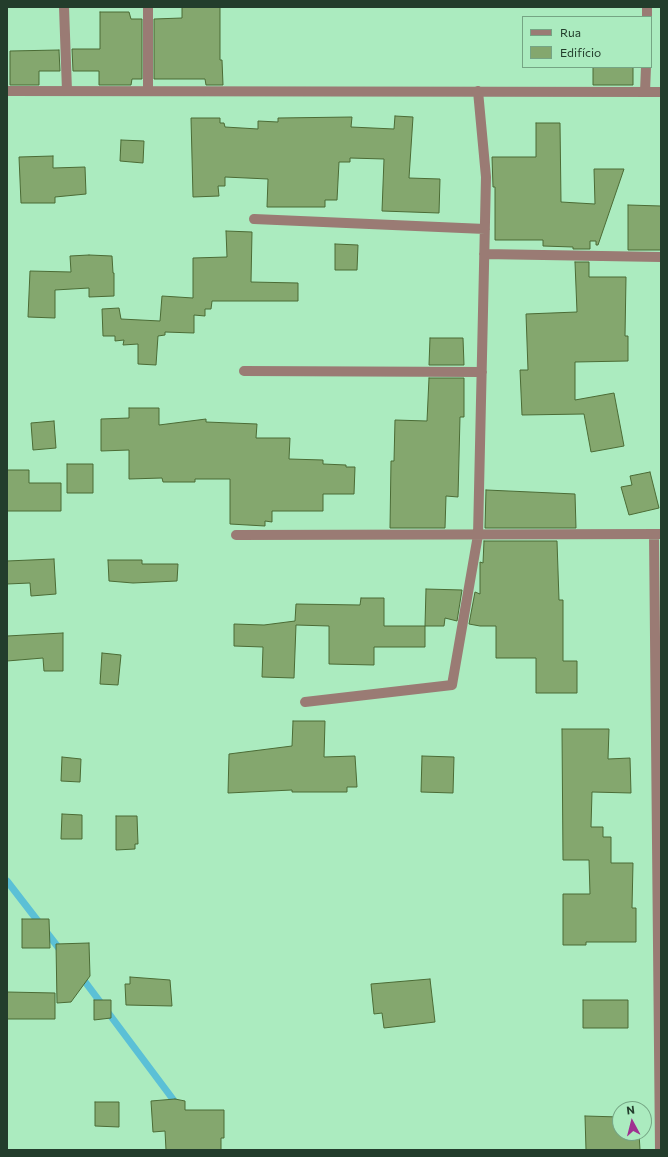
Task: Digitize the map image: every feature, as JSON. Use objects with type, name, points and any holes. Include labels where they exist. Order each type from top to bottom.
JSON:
[{"type":"street","points":[[64,7],[67,91]]},
{"type":"street","points":[[148,7],[148,91]]},
{"type":"street","points":[[645,92],[646,68]]},
{"type":"street","points":[[7,91],[661,92]]},
{"type":"street","points":[[305,702],[452,685],[478,535],[486,177],[478,91]]},
{"type":"street","points":[[254,219],[485,229]]},
{"type":"street","points":[[484,254],[661,256]]},
{"type":"street","points":[[244,371],[482,372]]},
{"type":"street","points":[[236,536],[657,534],[660,1150]]},
{"type":"building","points":[[182,7],[220,7],[220,60],[222,60],[223,85],[206,85],[205,79],[154,79],[154,19],[182,18]]},
{"type":"building","points":[[100,12],[129,12],[131,19],[142,19],[142,79],[132,79],[131,85],[99,85],[99,71],[73,71],[72,49],[100,49]]},
{"type":"building","points":[[59,50],[60,71],[39,71],[39,85],[10,85],[10,51]]},
{"type":"building","points":[[593,68],[633,68],[633,85],[593,85]]},
{"type":"building","points":[[395,116],[413,117],[409,178],[440,179],[439,213],[382,211],[384,159],[350,158],[350,162],[339,162],[337,200],[325,200],[325,207],[267,207],[268,179],[225,177],[225,186],[218,186],[219,196],[193,197],[191,118],[220,118],[220,123],[224,123],[225,127],[258,129],[258,121],[278,122],[278,118],[352,117],[351,127],[394,129]]},
{"type":"building","points":[[536,123],[560,123],[561,202],[595,204],[594,169],[624,169],[598,245],[596,245],[596,241],[590,241],[590,249],[543,246],[543,240],[495,240],[495,187],[493,187],[492,157],[536,157]]},
{"type":"building","points":[[121,140],[144,141],[143,163],[120,161]]},
{"type":"building","points":[[53,156],[53,168],[85,167],[86,194],[55,197],[55,203],[21,203],[19,157]]},
{"type":"building","points":[[628,205],[661,206],[661,250],[628,250]]},
{"type":"building","points":[[226,231],[252,232],[251,282],[298,283],[298,301],[212,301],[211,309],[205,309],[205,316],[194,315],[194,333],[165,332],[165,335],[158,336],[156,365],[138,364],[138,344],[123,345],[124,340],[115,341],[115,336],[103,336],[102,309],[119,308],[121,319],[160,321],[162,296],[193,298],[193,258],[227,257]]},
{"type":"building","points":[[335,244],[358,245],[357,270],[335,270]]},
{"type":"building","points":[[70,256],[112,256],[114,296],[89,297],[89,288],[55,290],[55,318],[28,317],[30,271],[71,272]]},
{"type":"building","points":[[575,262],[589,262],[589,277],[626,277],[625,336],[628,336],[628,361],[575,362],[575,400],[614,393],[624,446],[591,452],[584,414],[522,415],[520,370],[528,370],[526,314],[577,312]]},
{"type":"building","points":[[430,338],[463,338],[464,365],[429,365]]},
{"type":"building","points":[[429,378],[464,378],[464,417],[460,417],[458,497],[446,496],[445,528],[390,528],[391,461],[394,461],[395,420],[427,421]]},
{"type":"building","points":[[129,408],[159,408],[159,425],[206,419],[206,422],[257,424],[256,438],[290,438],[289,459],[323,460],[323,464],[355,467],[354,494],[323,494],[323,511],[272,511],[272,522],[265,521],[265,526],[230,524],[230,479],[195,479],[195,482],[163,482],[162,478],[129,479],[129,450],[101,451],[101,419],[129,418]]},
{"type":"building","points":[[54,421],[56,448],[33,450],[31,423]]},
{"type":"building","points":[[67,464],[93,464],[93,493],[67,493]]},
{"type":"building","points":[[7,470],[29,470],[29,483],[61,483],[61,511],[7,511]]},
{"type":"building","points":[[650,472],[659,508],[629,515],[621,487],[632,485],[630,476]]},
{"type":"building","points":[[486,490],[575,494],[576,528],[485,528]]},
{"type":"building","points":[[484,541],[557,541],[559,600],[563,600],[563,661],[577,661],[577,693],[536,693],[536,658],[496,658],[496,626],[469,624],[475,592],[480,594],[480,562],[483,563]]},
{"type":"building","points":[[54,559],[56,594],[31,596],[30,583],[7,584],[7,561]]},
{"type":"building","points":[[108,560],[142,560],[142,564],[178,564],[177,581],[133,583],[109,581]]},
{"type":"building","points":[[426,589],[462,590],[457,621],[445,618],[444,626],[425,626]]},
{"type":"building","points":[[361,598],[384,598],[384,626],[425,626],[425,647],[374,647],[374,665],[329,664],[329,626],[296,625],[294,678],[262,677],[263,647],[234,646],[234,624],[264,625],[295,621],[296,604],[360,605]]},
{"type":"building","points":[[63,633],[63,671],[44,671],[43,658],[7,661],[7,636]]},
{"type":"building","points":[[102,653],[121,655],[118,685],[100,684]]},
{"type":"building","points":[[293,721],[325,721],[324,757],[355,756],[357,787],[347,787],[347,792],[292,792],[292,790],[228,793],[229,754],[292,746]]},
{"type":"building","points":[[562,729],[609,729],[608,759],[630,758],[631,793],[592,792],[591,827],[603,827],[603,837],[611,837],[611,863],[633,863],[632,908],[636,908],[636,942],[586,942],[586,945],[563,945],[563,894],[590,894],[589,860],[563,860]]},
{"type":"building","points":[[422,756],[454,757],[453,793],[421,792]]},
{"type":"building","points":[[62,757],[81,759],[80,782],[61,781]]},
{"type":"building","points":[[62,814],[82,815],[82,839],[61,839]]},
{"type":"building","points":[[116,816],[137,816],[138,844],[135,844],[135,849],[116,850]]},
{"type":"building","points":[[22,919],[49,919],[50,948],[22,948]]},
{"type":"building","points":[[89,943],[90,976],[71,1002],[57,1003],[56,944]]},
{"type":"building","points":[[130,977],[170,980],[172,1006],[126,1005],[125,984],[130,984]]},
{"type":"building","points":[[430,979],[435,1022],[384,1028],[382,1013],[374,1014],[371,984]]},
{"type":"building","points":[[7,992],[55,993],[55,1019],[7,1019]]},
{"type":"building","points":[[94,1000],[111,1000],[111,1018],[94,1020]]},
{"type":"building","points":[[583,1000],[628,1000],[628,1028],[583,1028]]},
{"type":"building","points":[[175,1099],[185,1101],[185,1110],[224,1110],[224,1138],[221,1138],[221,1150],[166,1150],[165,1131],[153,1132],[151,1101]]},
{"type":"building","points":[[95,1102],[119,1102],[119,1127],[95,1126]]},
{"type":"building","points":[[585,1116],[612,1117],[612,1141],[639,1141],[640,1150],[586,1150]]},
{"type":"waterway","points":[[7,881],[61,951]]},
{"type":"waterway","points":[[80,975],[178,1106]]}]
